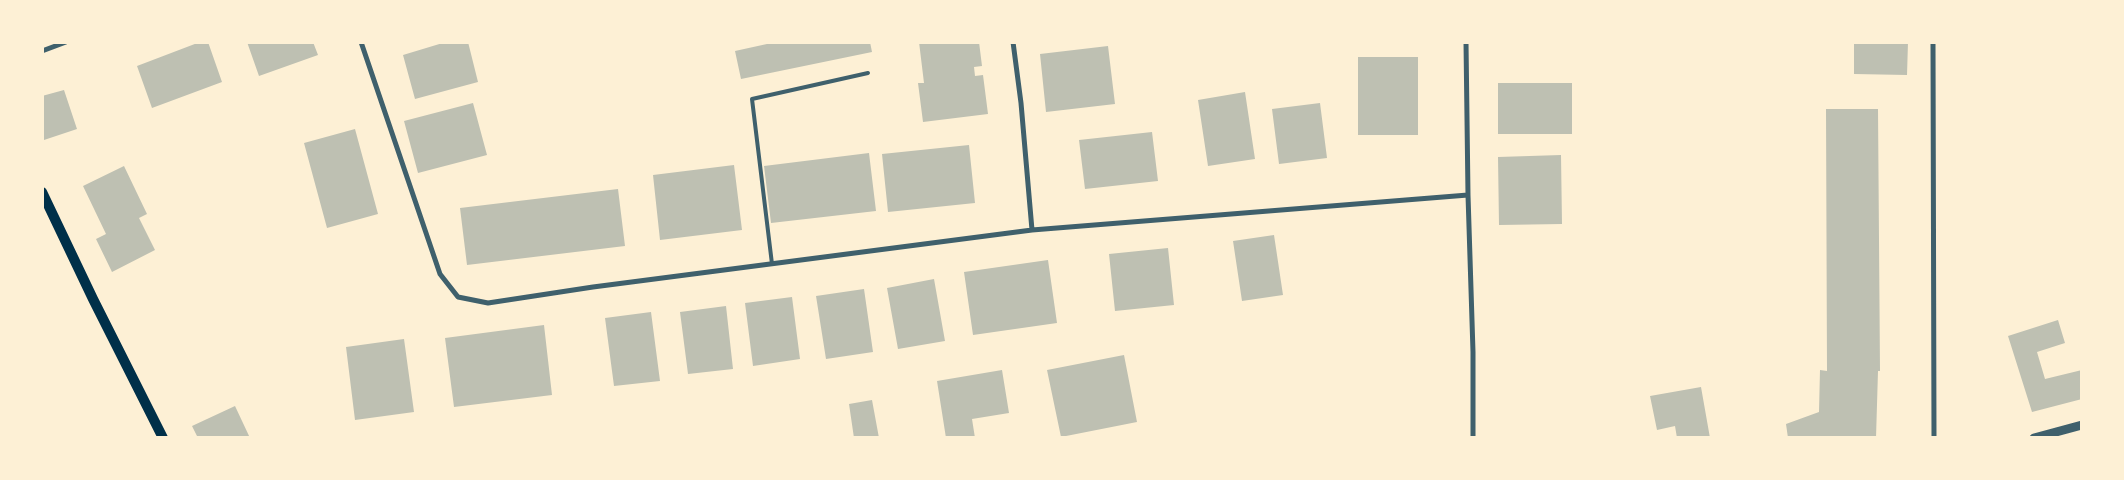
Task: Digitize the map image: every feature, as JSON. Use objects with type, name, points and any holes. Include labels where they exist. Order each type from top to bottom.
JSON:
[{"type":"main road","points":[[42,192],[163,438]]},
{"type":"street","points":[[42,51],[66,42]]},
{"type":"street","points":[[361,42],[440,274],[458,297],[488,303],[593,287],[1032,230],[1468,194]]},
{"type":"street","points":[[1013,42],[1032,230]]},
{"type":"street","points":[[1466,42],[1473,352],[1473,438]]},
{"type":"street","points":[[1933,42],[1934,438]]},
{"type":"street","points":[[2034,438],[2082,425]]},
{"type":"lane","points":[[772,264],[752,99],[868,72]]},
{"type":"building","points":[[200,42],[208,42],[222,82],[152,108],[137,66]]},
{"type":"building","points":[[247,42],[313,42],[318,55],[259,76]]},
{"type":"building","points":[[446,42],[468,42],[478,82],[415,99],[403,55]]},
{"type":"building","points":[[776,42],[870,42],[872,52],[741,79],[735,51]]},
{"type":"building","points":[[919,42],[979,42],[982,66],[974,67],[975,76],[983,75],[988,114],[923,122],[918,83],[924,83]]},
{"type":"building","points":[[1854,42],[1908,42],[1907,75],[1854,74]]},
{"type":"building","points":[[1108,46],[1115,104],[1046,112],[1040,54]]},
{"type":"building","points":[[1358,57],[1418,57],[1418,135],[1358,135]]},
{"type":"building","points":[[1498,83],[1572,83],[1572,134],[1498,134]]},
{"type":"building","points":[[64,90],[77,129],[44,140],[42,96]]},
{"type":"building","points":[[1245,92],[1255,159],[1208,166],[1198,100]]},
{"type":"building","points":[[473,103],[487,155],[418,173],[404,121]]},
{"type":"building","points":[[1320,103],[1327,158],[1279,164],[1272,109]]},
{"type":"building","points":[[1826,109],[1878,109],[1880,371],[1878,371],[1876,438],[1788,438],[1786,424],[1819,412],[1820,370],[1827,371]]},
{"type":"building","points":[[355,129],[378,214],[327,228],[304,143]]},
{"type":"building","points":[[1152,132],[1158,181],[1085,189],[1079,140]]},
{"type":"building","points":[[969,145],[975,203],[888,212],[882,154]]},
{"type":"building","points":[[869,153],[876,211],[771,223],[764,166]]},
{"type":"building","points":[[1561,155],[1562,224],[1499,225],[1498,157]]},
{"type":"building","points":[[734,165],[742,230],[660,240],[653,175]]},
{"type":"building","points":[[124,166],[147,214],[139,218],[155,250],[112,272],[96,239],[106,234],[83,186]]},
{"type":"building","points":[[618,189],[625,246],[467,265],[460,208]]},
{"type":"building","points":[[1274,235],[1283,295],[1242,301],[1233,241]]},
{"type":"building","points":[[1168,248],[1174,305],[1115,311],[1109,254]]},
{"type":"building","points":[[1048,260],[1057,323],[973,335],[964,272]]},
{"type":"building","points":[[934,279],[945,341],[898,349],[887,288]]},
{"type":"building","points":[[864,289],[873,352],[826,359],[816,296]]},
{"type":"building","points":[[792,297],[800,359],[753,366],[745,303]]},
{"type":"building","points":[[726,306],[733,369],[688,374],[680,312]]},
{"type":"building","points":[[651,312],[660,381],[614,386],[605,318]]},
{"type":"building","points":[[2058,320],[2065,343],[2037,352],[2045,379],[2082,370],[2082,399],[2032,412],[2008,336]]},
{"type":"building","points":[[544,325],[552,395],[454,407],[445,338]]},
{"type":"building","points":[[404,339],[414,412],[355,420],[346,347]]},
{"type":"building","points":[[1124,355],[1137,422],[1061,437],[1047,370]]},
{"type":"building","points":[[1002,370],[1009,413],[972,419],[975,438],[946,438],[937,381]]},
{"type":"building","points":[[1701,387],[1710,438],[1677,438],[1675,426],[1657,430],[1650,396]]},
{"type":"building","points":[[872,400],[879,438],[854,438],[849,404]]},
{"type":"building","points":[[235,406],[250,438],[198,438],[192,426]]}]
